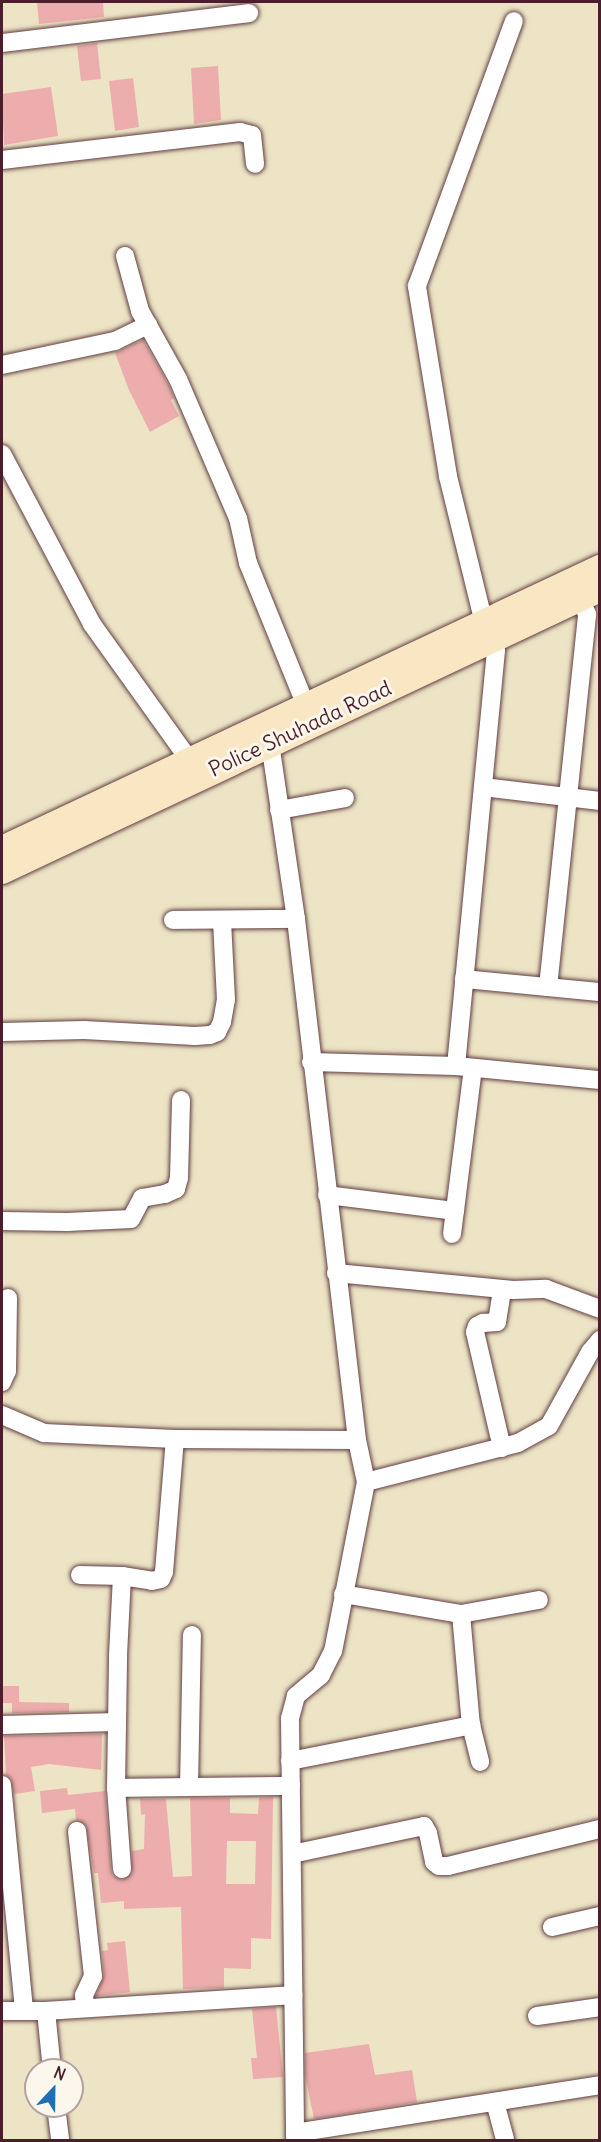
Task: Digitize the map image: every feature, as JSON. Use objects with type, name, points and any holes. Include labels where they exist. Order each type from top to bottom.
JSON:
[{"type":"main road","name":"Police Shuhada Road","points":[[2,849],[62,832],[270,743],[488,631],[600,568]]},
{"type":"main road","name":"Police Shuhada Road","points":[[488,631],[590,594]]},
{"type":"main road","name":"Police Shuhada Road","points":[[2,871],[62,832],[190,761],[306,706],[462,643]]},
{"type":"street","points":[[2,43],[249,13]]},
{"type":"street","points":[[452,1234],[464,1067],[464,979],[496,650],[488,631],[448,476],[417,286],[514,21]]},
{"type":"street","points":[[2,160],[240,132],[252,135],[255,164]]},
{"type":"street","points":[[125,256],[140,311],[178,379],[238,518],[248,563],[306,706]]},
{"type":"street","points":[[2,365],[116,341],[148,325]]},
{"type":"street","points":[[2,454],[92,624],[190,761]]},
{"type":"street","points":[[548,987],[590,594]]},
{"type":"street","points":[[270,743],[296,919],[357,1440],[366,1482],[333,1651],[321,1675],[296,1696],[290,1719],[295,2137],[600,2085]]},
{"type":"street","points":[[483,787],[600,801]]},
{"type":"street","points":[[279,810],[345,798]]},
{"type":"street","points":[[173,920],[296,919]]},
{"type":"street","points":[[2,1032],[84,1030],[195,1036],[217,1032],[222,1022],[226,1000],[222,920]]},
{"type":"street","points":[[464,979],[600,992]]},
{"type":"street","points":[[311,1062],[464,1067],[600,1080]]},
{"type":"street","points":[[2,1221],[67,1222],[131,1219],[142,1198],[165,1194],[176,1189],[179,1178],[181,1100]]},
{"type":"street","points":[[327,1195],[455,1211]]},
{"type":"street","points":[[336,1273],[502,1289],[546,1289],[600,1309]]},
{"type":"street","points":[[502,1289],[497,1322],[483,1323],[477,1326],[475,1332],[502,1448]]},
{"type":"street","points":[[2,1382],[7,1371],[8,1298]]},
{"type":"street","points":[[366,1482],[502,1448],[518,1443],[549,1426],[590,1352],[600,1340]]},
{"type":"street","points":[[2,1415],[44,1433],[175,1439],[357,1440]]},
{"type":"street","points":[[80,1575],[122,1576],[152,1581],[161,1579],[164,1572],[175,1439]]},
{"type":"street","points":[[122,1576],[116,1788],[122,1869]]},
{"type":"street","points":[[343,1594],[461,1614],[539,1600]]},
{"type":"street","points":[[461,1614],[471,1725],[480,1762]]},
{"type":"street","points":[[189,1787],[192,1635]]},
{"type":"street","points":[[2,1725],[117,1722]]},
{"type":"street","points":[[290,1761],[471,1725]]},
{"type":"street","points":[[2,1785],[24,2011]]},
{"type":"street","points":[[116,1788],[291,1786]]},
{"type":"street","points":[[292,1854],[424,1826],[428,1833],[434,1862],[439,1866],[448,1866],[600,1829]]},
{"type":"street","points":[[77,1831],[93,1976],[84,1995],[85,2008]]},
{"type":"street","points":[[552,1927],[600,1916]]},
{"type":"street","points":[[2,2011],[46,2011],[293,1995]]},
{"type":"street","points":[[537,2016],[600,2007]]},
{"type":"street","points":[[46,2011],[51,2058]]},
{"type":"street","points":[[495,2102],[505,2140]]},
{"type":"street","points":[[57,2118],[60,2140]]},
{"type":"building","points":[[37,2],[103,2],[104,17],[39,24]]},
{"type":"building","points":[[97,43],[101,79],[81,81],[77,46]]},
{"type":"building","points":[[218,66],[221,120],[194,124],[191,68]]},
{"type":"building","points":[[133,78],[139,127],[115,131],[109,81]]},
{"type":"building","points":[[51,87],[58,136],[4,145],[2,94]]},
{"type":"building","points":[[143,340],[168,384],[174,398],[171,400],[179,416],[150,432],[129,390],[115,353]]},
{"type":"building","points":[[2,1686],[19,1686],[19,1702],[69,1703],[69,1712],[12,1713],[12,1703],[2,1703]]},
{"type":"building","points":[[102,1734],[101,1770],[49,1764],[31,1767],[35,1791],[14,1794],[11,1779],[6,1775],[4,1736]]},
{"type":"building","points":[[67,1788],[68,1795],[105,1791],[111,1870],[113,1876],[122,1880],[132,1873],[132,1851],[144,1849],[145,1814],[141,1815],[140,1799],[166,1799],[173,1877],[192,1876],[190,1798],[230,1798],[230,1813],[258,1814],[259,1798],[273,1797],[271,1939],[251,1938],[251,1969],[224,1968],[224,1988],[183,1989],[181,1907],[124,1909],[124,1901],[101,1903],[98,1873],[94,1873],[86,1825],[76,1820],[75,1809],[42,1813],[40,1791]],"holes":[[[227,1841],[256,1841],[255,1884],[226,1884]]]},
{"type":"building","points":[[125,1941],[130,1992],[96,1996],[104,1975],[102,1951],[108,1950],[107,1943]]},
{"type":"building","points":[[276,2007],[283,2077],[253,2079],[251,2058],[257,2058],[252,2009]]},
{"type":"building","points":[[369,2044],[375,2075],[412,2070],[417,2102],[314,2119],[305,2075],[305,2053]]}]
